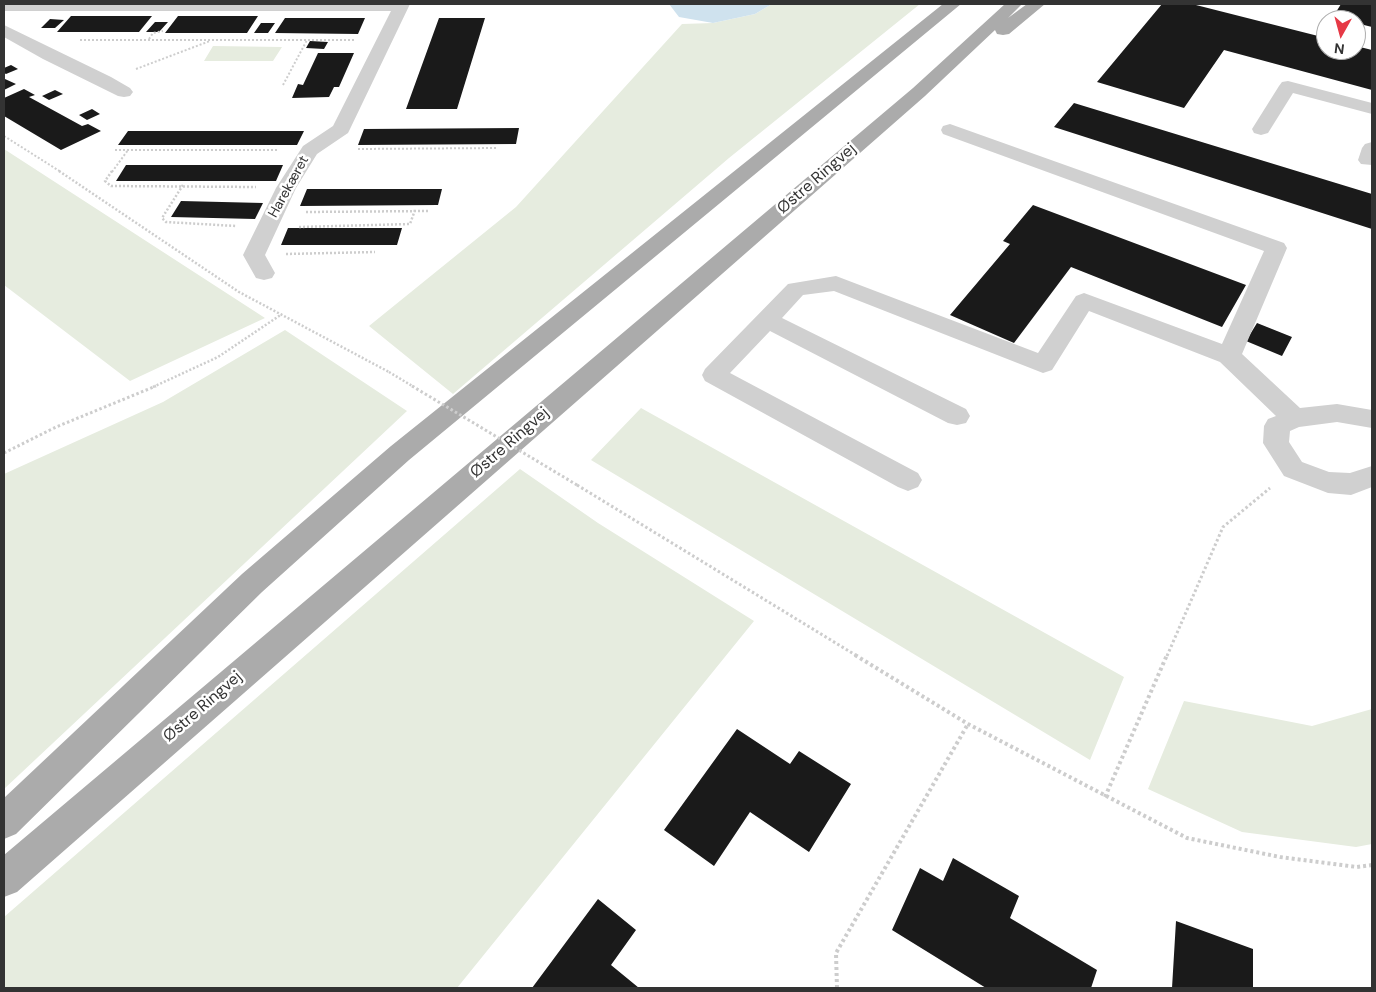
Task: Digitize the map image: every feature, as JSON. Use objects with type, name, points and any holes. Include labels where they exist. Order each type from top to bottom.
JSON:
[{"type":"main road","points":[[920,32],[942,4]]},
{"type":"main road","points":[[4,822],[252,583],[400,453],[953,4]]},
{"type":"main road","name":"Østre Ringvej","points":[[4,879],[919,92],[1014,4]]},
{"type":"main road","points":[[919,92],[977,52],[1037,4]]},
{"type":"street","name":"Harekæret","points":[[4,6],[402,5],[341,129],[310,150],[286,188],[254,255]]},
{"type":"street","points":[[4,30],[39,50],[124,92]]},
{"type":"street","points":[[1262,129],[1288,86],[1372,109]]},
{"type":"street","points":[[950,130],[1276,248],[1229,356]]},
{"type":"street","points":[[254,255],[264,273]]},
{"type":"street","points":[[908,480],[714,375],[796,288],[836,283],[1044,364],[1084,301],[1229,356],[1295,418]]},
{"type":"street","points":[[766,320],[957,416]]},
{"type":"street","points":[[1372,419],[1337,413],[1295,418],[1276,426],[1276,443],[1293,469],[1328,482],[1336,483],[1351,484],[1372,476]]},
{"type":"path","points":[[39,50],[62,40],[386,40]]},
{"type":"path","points":[[105,81],[213,40]]},
{"type":"path","points":[[283,85],[307,40]]},
{"type":"path","points":[[4,136],[102,198],[239,292],[282,313],[389,372],[968,724],[1187,838],[1280,857],[1357,867],[1372,865]]},
{"type":"path","points":[[115,150],[498,148]]},
{"type":"path","points":[[128,150],[105,181],[111,186],[183,185],[286,188]]},
{"type":"path","points":[[183,185],[162,218],[166,222],[270,220],[410,224],[415,210]]},
{"type":"path","points":[[270,220],[415,210],[428,211]]},
{"type":"path","points":[[254,255],[375,252]]},
{"type":"path","points":[[4,453],[56,427],[168,381],[218,357],[282,313]]},
{"type":"path","points":[[1105,797],[1223,527],[1293,469]]},
{"type":"path","points":[[837,988],[836,953],[968,724]]},
{"type":"shaded area","points":[[772,4],[920,4],[729,158],[453,394],[369,326],[516,207],[682,24],[713,23],[755,14]]},
{"type":"shaded area","points":[[213,46],[282,47],[273,61],[204,61]]},
{"type":"shaded area","points":[[4,149],[265,318],[130,381],[4,285]]},
{"type":"shaded area","points":[[285,330],[407,411],[4,789],[4,474],[163,402]]},
{"type":"shaded area","points":[[641,408],[1124,677],[1090,760],[591,460]]},
{"type":"shaded area","points":[[520,469],[598,523],[754,621],[457,988],[4,988],[4,917]]},
{"type":"shaded area","points":[[1184,701],[1312,726],[1372,709],[1372,844],[1356,847],[1242,832],[1148,789]]},
{"type":"water","points":[[669,4],[772,4],[755,14],[713,23],[679,17]]},
{"type":"building","points":[[1162,4],[1192,4],[1316,35],[1316,60],[1366,60],[1366,48],[1372,50],[1372,90],[1224,50],[1184,108],[1097,82]]},
{"type":"building","points":[[1341,4],[1372,4],[1372,27],[1366,26],[1366,10],[1337,10]]},
{"type":"building","points":[[71,16],[152,16],[139,32],[57,32]]},
{"type":"building","points":[[178,16],[258,16],[247,33],[165,33]]},
{"type":"building","points":[[285,18],[365,18],[358,34],[275,33]]},
{"type":"building","points":[[439,18],[485,18],[457,109],[406,109]]},
{"type":"building","points":[[50,19],[64,20],[55,28],[41,28]]},
{"type":"building","points":[[155,22],[168,22],[159,32],[146,32]]},
{"type":"building","points":[[261,23],[275,23],[268,33],[254,33]]},
{"type":"building","points":[[310,41],[328,42],[324,49],[306,48]]},
{"type":"building","points":[[318,53],[354,53],[339,87],[334,87],[329,97],[292,98],[298,84],[303,85]]},
{"type":"building","points":[[11,65],[18,69],[6,74],[4,73],[4,68]]},
{"type":"building","points":[[5,79],[16,84],[4,90]]},
{"type":"building","points":[[24,89],[35,95],[29,97],[82,126],[88,124],[101,131],[61,150],[4,116],[4,98]]},
{"type":"building","points":[[55,90],[63,94],[49,100],[42,96]]},
{"type":"building","points":[[1074,103],[1372,194],[1372,229],[1054,127]]},
{"type":"building","points":[[92,109],[100,114],[87,120],[79,115]]},
{"type":"building","points":[[519,128],[516,144],[358,145],[364,129]]},
{"type":"building","points":[[128,131],[304,131],[297,145],[118,145]]},
{"type":"building","points":[[126,165],[283,165],[276,181],[116,181]]},
{"type":"building","points":[[307,189],[442,189],[438,205],[300,206]]},
{"type":"building","points":[[181,201],[263,203],[255,219],[171,217]]},
{"type":"building","points":[[1033,205],[1246,285],[1222,327],[1071,267],[1014,343],[950,315],[1010,244],[1003,241]]},
{"type":"building","points":[[288,228],[402,228],[397,245],[281,245]]},
{"type":"building","points":[[1257,323],[1292,337],[1282,356],[1246,341]]},
{"type":"building","points":[[737,729],[790,764],[799,751],[851,784],[809,852],[750,812],[714,866],[664,830]]},
{"type":"building","points":[[953,858],[1019,896],[1010,918],[1097,970],[1091,988],[986,988],[892,930],[920,868],[943,881]]},
{"type":"building","points":[[598,899],[636,930],[611,965],[639,988],[532,988]]},
{"type":"building","points":[[1176,921],[1253,949],[1253,988],[1172,988]]}]
